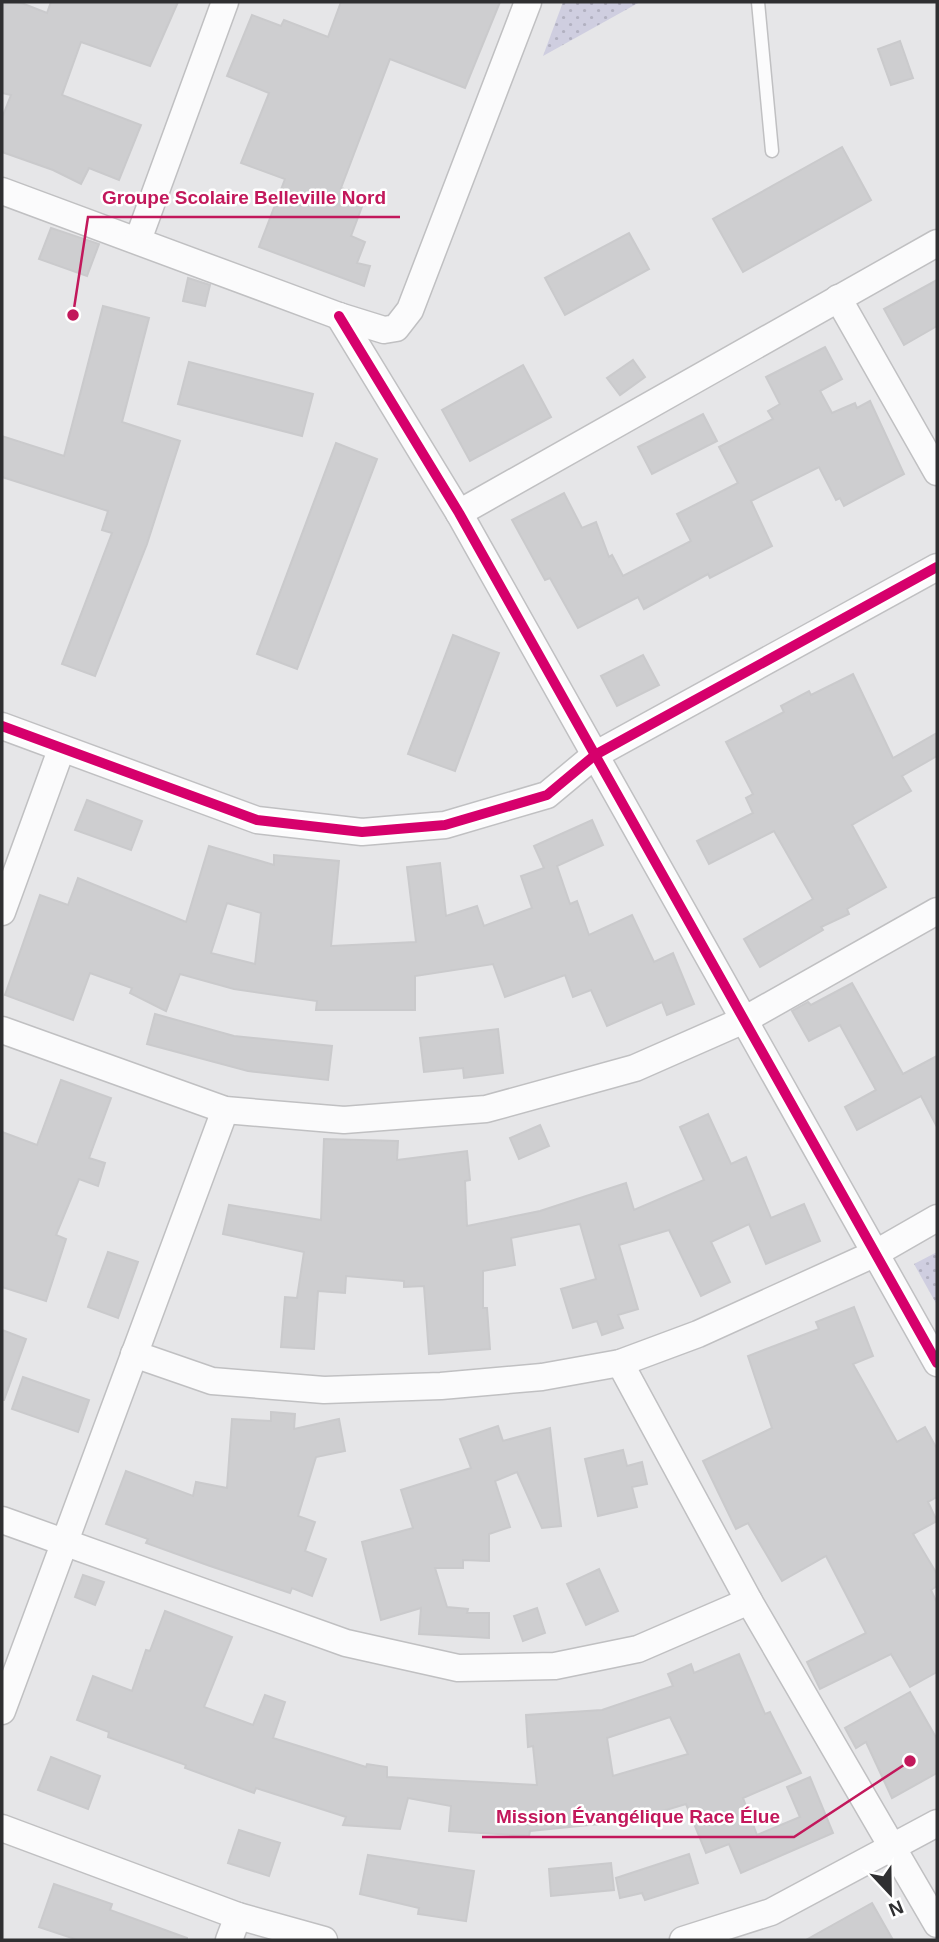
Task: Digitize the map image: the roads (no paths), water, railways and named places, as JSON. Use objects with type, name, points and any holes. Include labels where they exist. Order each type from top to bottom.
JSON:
[{"type":"street","points":[[138,240],[225,2]]},
{"type":"street","points":[[2,191],[339,316],[384,330],[396,328],[410,310],[528,2]]},
{"type":"street","points":[[459,513],[937,243]]},
{"type":"street","points":[[838,298],[937,472]]},
{"type":"street","points":[[339,316],[459,513],[937,1363]]},
{"type":"street","points":[[2,726],[61,750],[257,820],[362,832],[445,825],[547,796],[595,755],[937,567]]},
{"type":"street","points":[[2,912],[61,750]]},
{"type":"street","points":[[2,1030],[225,1110],[344,1121],[486,1110],[635,1068],[744,1020],[937,911]]},
{"type":"street","points":[[2,1711],[225,1110]]},
{"type":"street","points":[[134,1354],[212,1381],[324,1390],[441,1386],[542,1377],[620,1363],[698,1334],[876,1253],[937,1218]]},
{"type":"street","points":[[620,1363],[748,1601],[937,1924]]},
{"type":"street","points":[[2,1520],[346,1643],[457,1668],[555,1666],[638,1649],[748,1601]]},
{"type":"street","points":[[683,1940],[771,1912],[937,1823]]},
{"type":"street","points":[[2,1828],[234,1928],[324,1940]]},
{"type":"lane","points":[[758,2],[772,151]]},
{"type":"place","name":"Groupe Scolaire Belleville Nord","points":[[73,315]]},
{"type":"place","name":"Mission Évangélique Race Élue","points":[[910,1761]]}]
